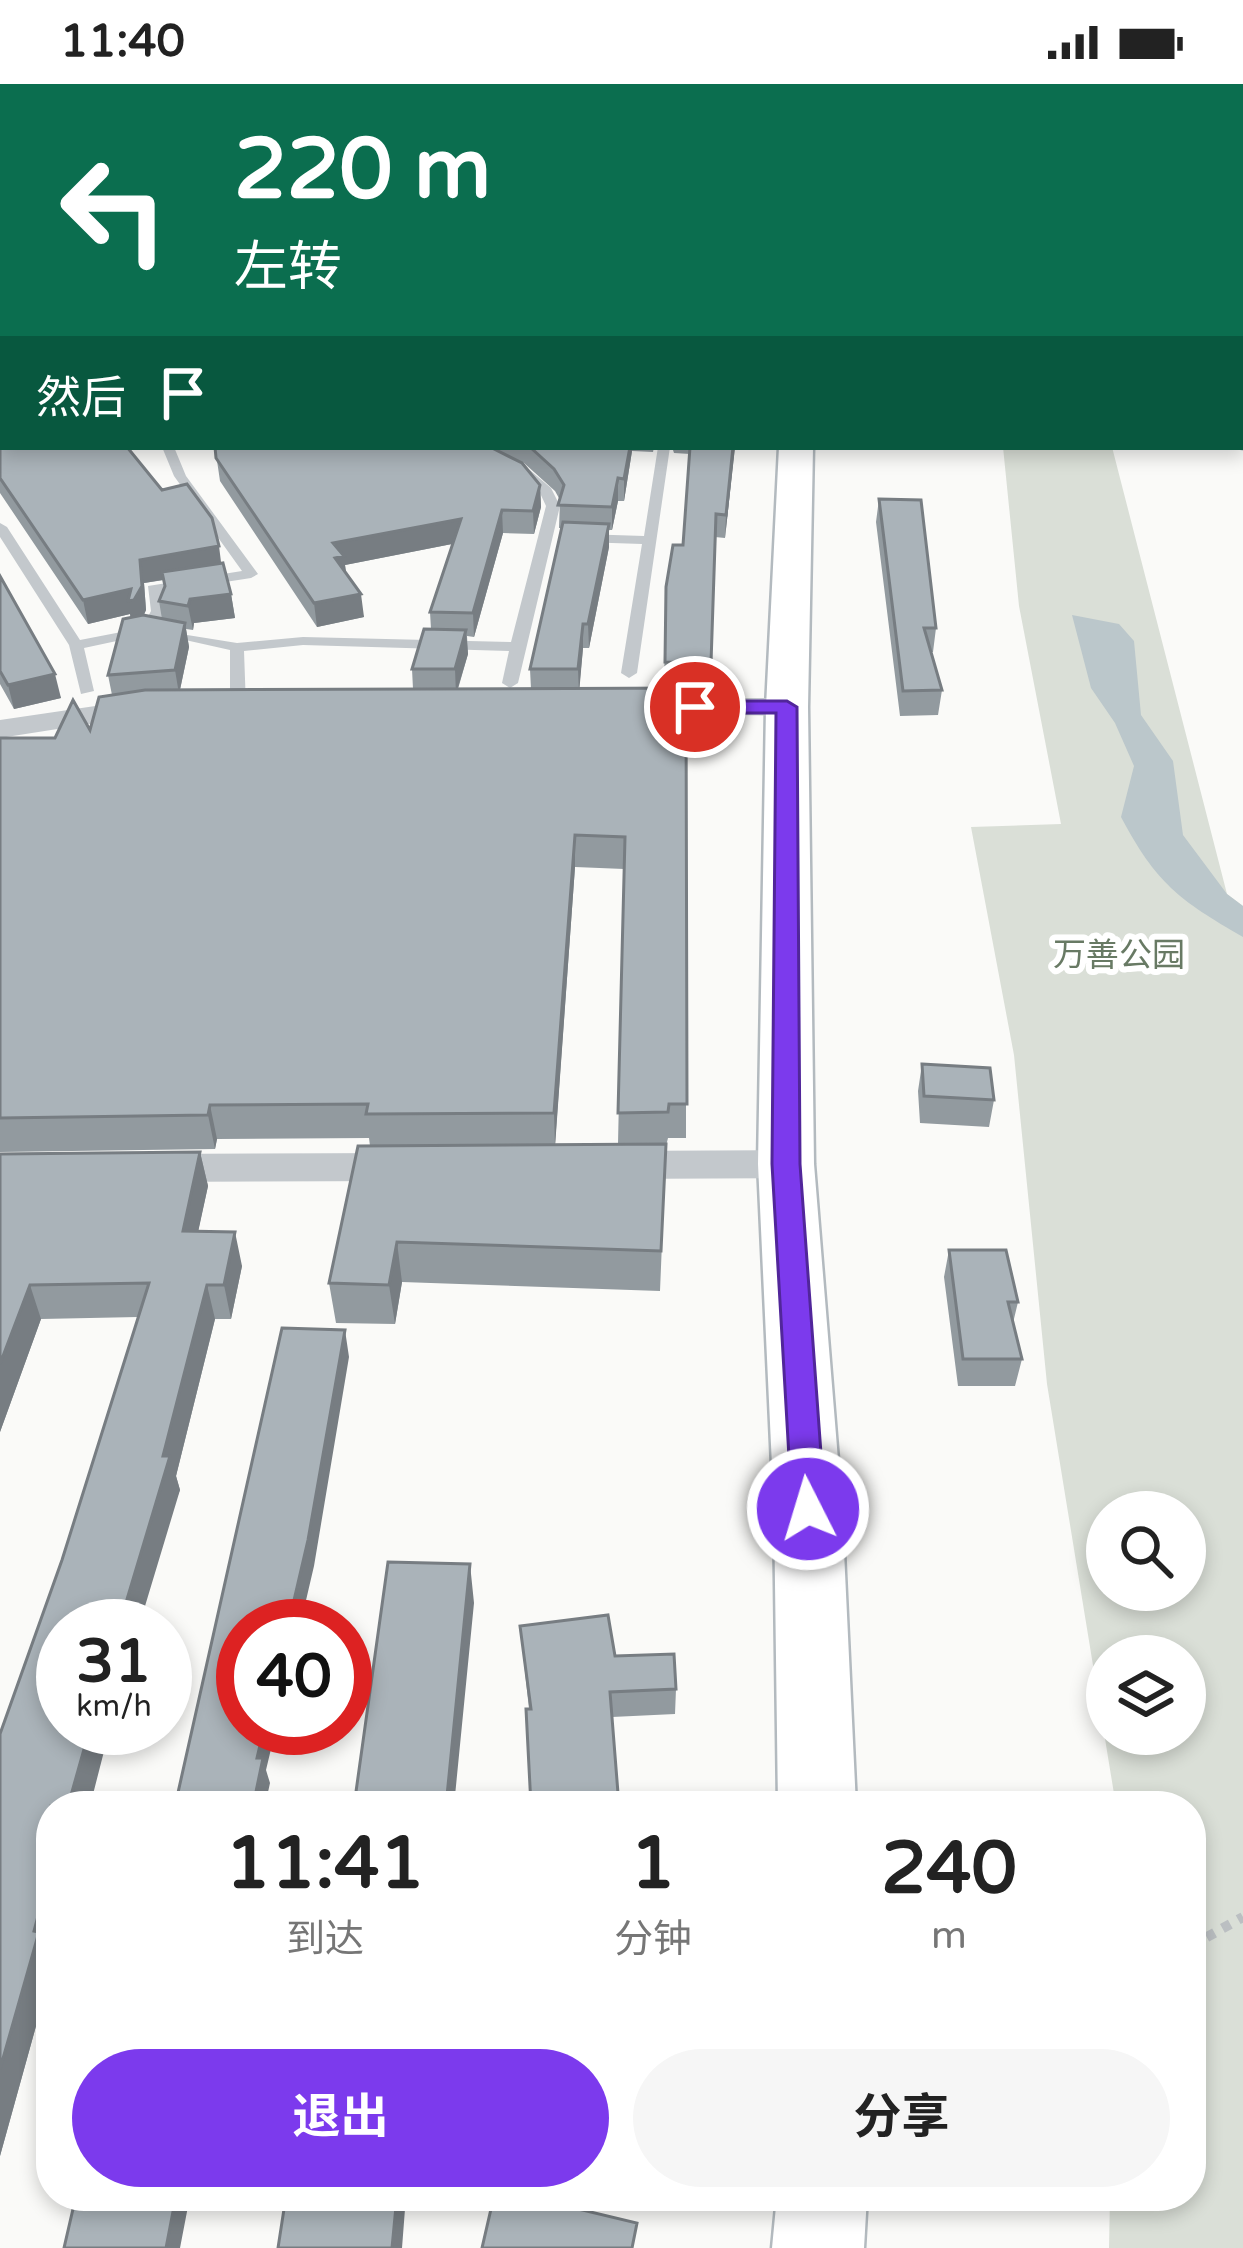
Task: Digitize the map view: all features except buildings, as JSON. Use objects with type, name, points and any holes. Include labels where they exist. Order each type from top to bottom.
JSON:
[{"type":"street","points":[[796,450],[787,707],[786,1164],[808,1509],[817,1791]]},
{"type":"street","points":[[0,729],[173,707]]},
{"type":"street","points":[[596,707],[787,707]]},
{"type":"street","points":[[572,1166],[786,1164]]},
{"type":"street","points":[[119,1168],[453,1166]]},
{"type":"street","points":[[818,2248],[821,2211]]},
{"type":"lane","points":[[148,631],[158,611],[153,589],[251,574],[180,476],[169,450]]},
{"type":"lane","points":[[629,673],[663,450]]},
{"type":"lane","points":[[508,460],[546,490],[554,506],[517,647],[512,699]]},
{"type":"lane","points":[[0,526],[76,645],[86,691]]},
{"type":"lane","points":[[548,536],[647,540]]},
{"type":"lane","points":[[76,645],[148,631],[237,647],[303,641],[517,647]]},
{"type":"lane","points":[[237,647],[239,707]]},
{"type":"path","points":[[1206,1938],[1243,1917]]},
{"type":"green space","name":"万善公园","points":[[1003,450],[1113,450],[1227,894],[1243,906],[1243,2248],[1109,2248],[1110,2211],[1206,2211],[1206,1791],[1114,1791],[1108,1755],[1206,1755],[1206,1635],[1088,1635],[1047,1384],[1014,1055],[971,827],[1061,824],[1019,606]]},
{"type":"shaded area","points":[[1072,615],[1119,624],[1134,641],[1141,715],[1173,761],[1183,835],[1227,894],[1243,906],[1243,937],[1171,888],[1121,817],[1134,766],[1115,723],[1091,688]]},
{"type":"route","points":[[695,707],[787,707],[786,1164],[792,1316],[808,1509]]}]
